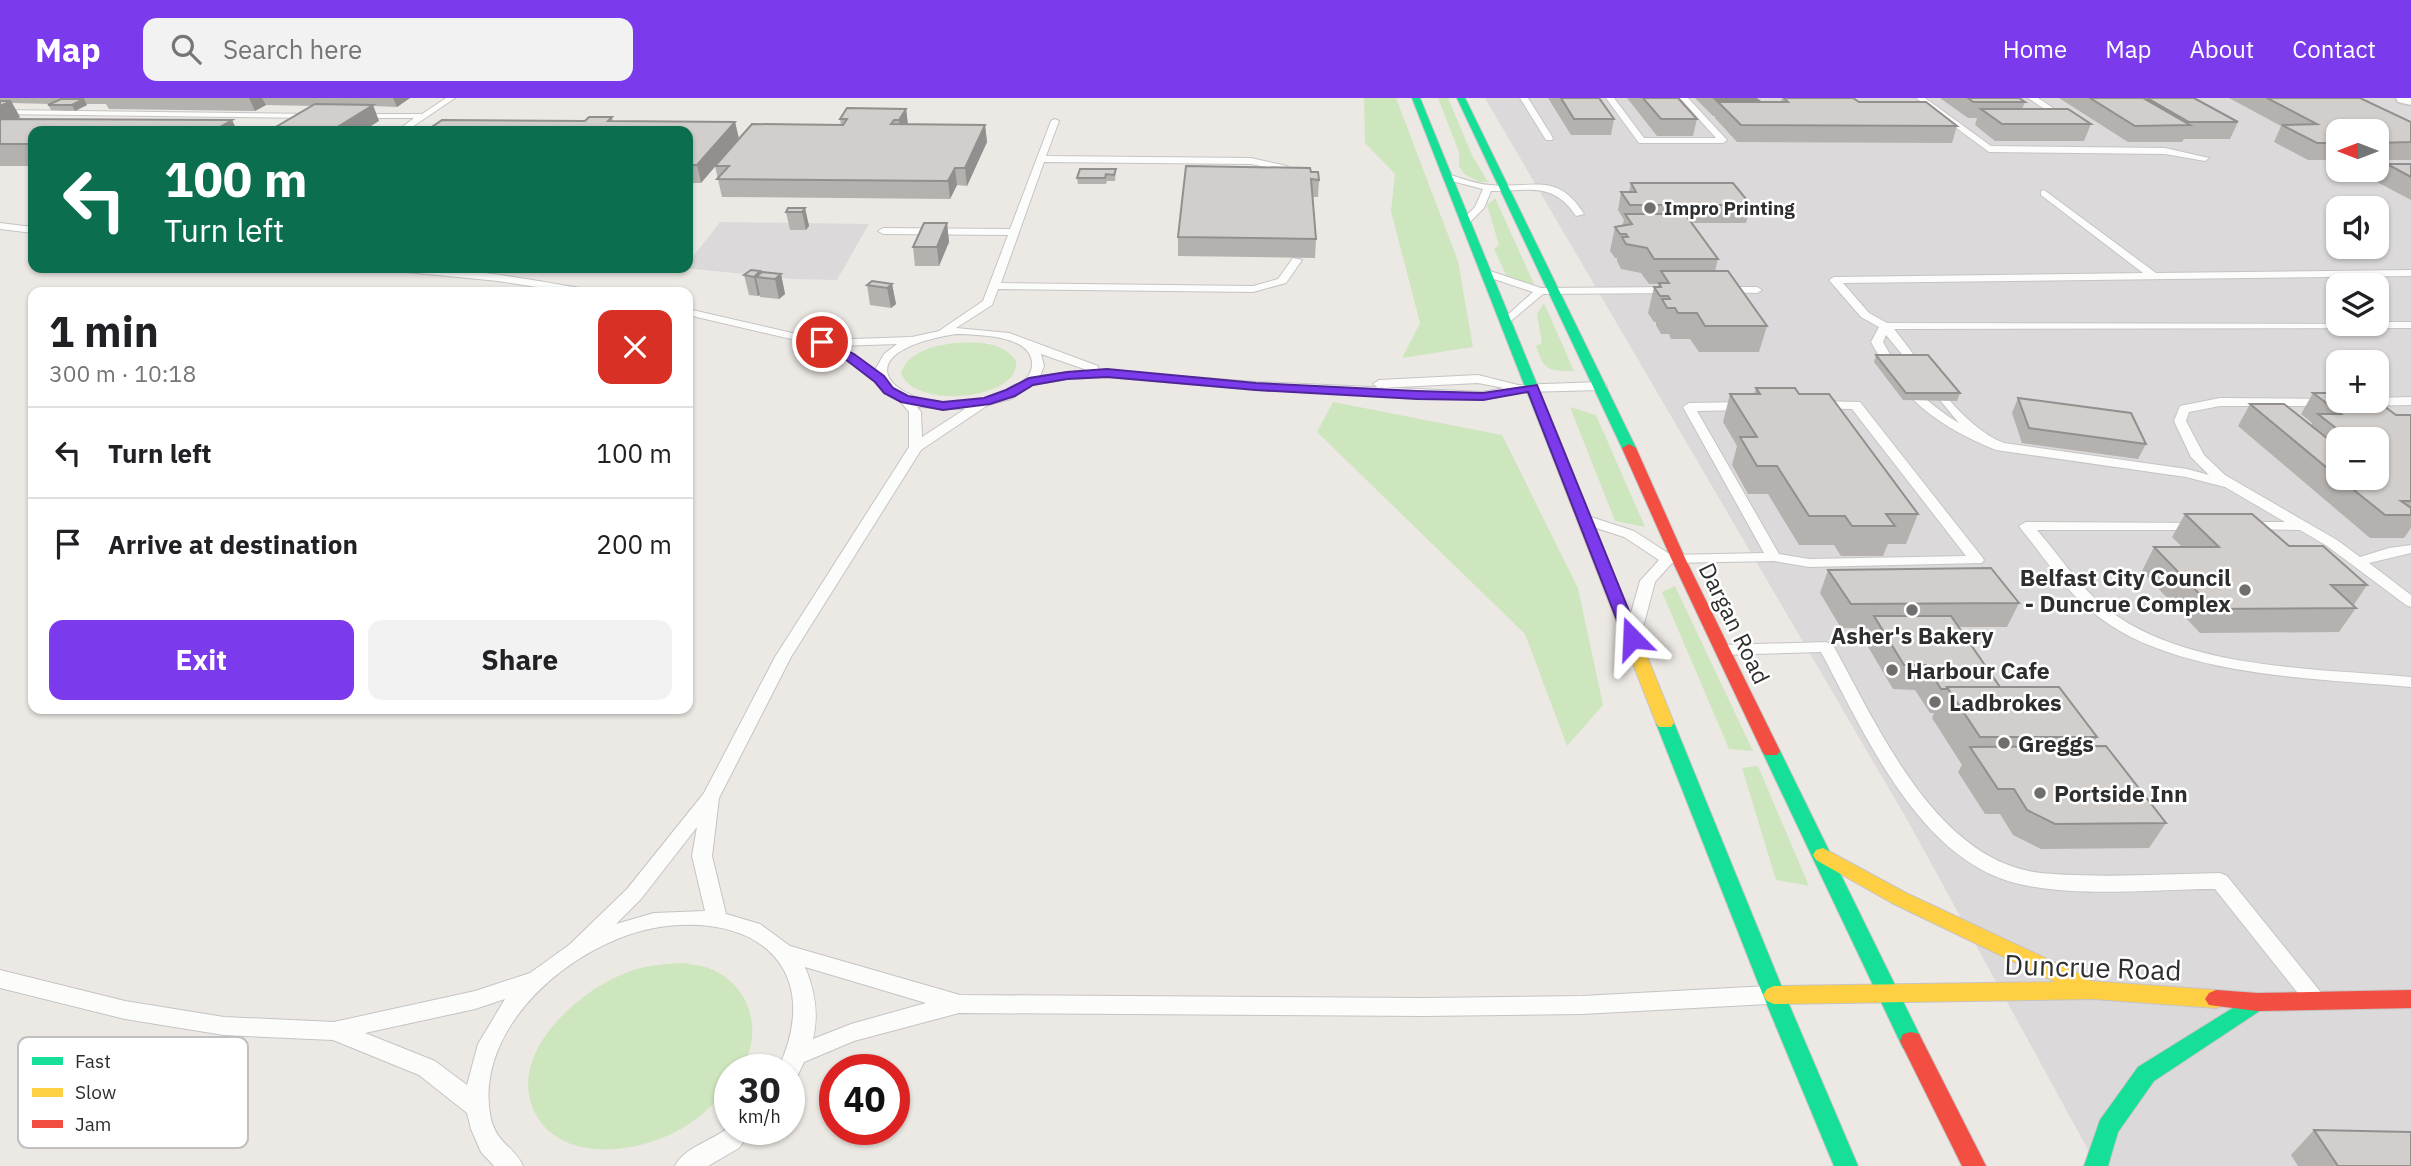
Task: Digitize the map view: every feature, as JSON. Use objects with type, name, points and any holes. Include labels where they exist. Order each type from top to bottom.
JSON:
[{"type":"street","name":"Dargan Road","points":[[1461,98],[1497,188],[1547,291],[1601,387],[1673,559],[1723,650],[1975,1166]]},
{"type":"street","points":[[2404,98],[2411,100]]},
{"type":"street","points":[[1421,101],[1447,177],[1506,322],[1527,388],[1586,520],[1774,995],[1846,1166]]},
{"type":"street","points":[[1823,855],[1899,898],[2093,990]]},
{"type":"street","name":"Duncrue Road","points":[[1774,995],[1888,991],[2093,990],[2257,1002],[2411,999]]},
{"type":"street","points":[[2096,1166],[2108,1127],[2146,1074],[2257,1002]]},
{"type":"lane","points":[[408,126],[451,98]]},
{"type":"lane","points":[[1524,98],[1549,138]]},
{"type":"lane","points":[[1610,98],[1642,141],[1723,140],[1684,98]]},
{"type":"lane","points":[[1920,98],[1989,149],[2165,151],[2206,158]]},
{"type":"lane","points":[[2032,98],[2079,127]]},
{"type":"lane","points":[[0,112],[323,116],[306,126]]},
{"type":"lane","points":[[40,122],[59,113]]},
{"type":"lane","points":[[349,116],[423,116]]},
{"type":"lane","points":[[1012,337],[991,313],[995,286],[1055,121]]},
{"type":"lane","points":[[1040,159],[1251,161],[1284,168],[1292,178]]},
{"type":"lane","points":[[1447,177],[1497,188],[1550,188],[1569,198],[1579,214]]},
{"type":"lane","points":[[1465,222],[1497,188]]},
{"type":"lane","points":[[2044,193],[2151,274]]},
{"type":"lane","points":[[0,226],[28,229]]},
{"type":"lane","points":[[883,231],[1014,232]]},
{"type":"lane","points":[[995,286],[1253,289],[1282,281],[1297,260]]},
{"type":"lane","points":[[448,273],[555,287]]},
{"type":"lane","points":[[1486,273],[1547,291],[1690,290]]},
{"type":"lane","points":[[1983,440],[1948,404],[1885,326],[1865,315],[1834,279],[2411,273]]},
{"type":"lane","points":[[1703,290],[1757,290]]},
{"type":"lane","points":[[1506,322],[1547,291]]},
{"type":"lane","points":[[693,313],[822,342],[918,339]]},
{"type":"lane","points":[[880,379],[880,368],[887,357],[900,347],[991,313]]},
{"type":"lane","points":[[1885,326],[2411,325]]},
{"type":"lane","points":[[1885,326],[1877,341],[1886,361],[1919,403],[1957,429],[2001,447],[2187,473],[2231,485]]},
{"type":"lane","points":[[936,334],[976,331],[1012,337],[1070,362],[1107,373]]},
{"type":"lane","points":[[822,342],[849,356],[880,379],[888,390],[905,399],[943,406],[986,401],[1011,393],[1029,382],[1067,375],[1107,373],[1256,387],[1483,397],[1527,388],[1601,387]]},
{"type":"lane","points":[[1028,345],[1037,356],[1038,369],[1029,382]]},
{"type":"lane","points":[[905,399],[915,412],[916,447]]},
{"type":"lane","points":[[512,1166],[489,1145],[476,1106],[481,1062],[501,1019],[534,981],[577,949],[634,894],[711,797],[783,657],[916,447],[986,401]]},
{"type":"lane","points":[[2411,401],[2220,402],[2183,409],[2179,421],[2198,457],[2231,485],[2358,562],[2411,601]]},
{"type":"lane","points":[[1586,520],[1629,534],[1673,559],[1774,557],[1809,563],[1977,560],[1856,405],[1800,405]]},
{"type":"lane","points":[[1758,406],[1689,407],[1774,557]]},
{"type":"lane","points":[[2302,526],[2026,526],[2096,607],[2145,640],[2231,662],[2411,682]]},
{"type":"lane","points":[[2358,562],[2389,552],[2411,549]]},
{"type":"lane","points":[[1632,638],[1648,581],[1673,559]]},
{"type":"lane","points":[[1723,650],[1826,647],[1912,796],[1945,835],[1971,856],[2016,876],[2058,881],[2220,881],[2314,1000]]},
{"type":"lane","points":[[711,797],[702,856],[717,918]]},
{"type":"lane","points":[[577,949],[624,928],[672,917],[717,918],[757,930],[786,953],[960,1004],[1424,1007],[1582,1005],[1774,995]]},
{"type":"lane","points":[[786,953],[802,982],[806,1017],[796,1054]]},
{"type":"lane","points":[[0,979],[125,1010],[224,1026],[334,1031],[475,1000],[534,981]]},
{"type":"lane","points":[[805,1057],[851,1033],[960,1004]]},
{"type":"lane","points":[[334,1031],[427,1068],[476,1106]]},
{"type":"lane","points":[[687,1166],[723,1145]]},
{"type":"shaded area","points":[[1485,98],[2411,98],[2411,1166],[2097,1166],[1909,823]]},
{"type":"shaded area","points":[[720,222],[869,224],[837,280],[794,279],[693,269],[693,257]]},
{"type":"green space","points":[[1364,98],[1396,98],[1458,261],[1473,347],[1402,358],[1420,323],[1391,211],[1395,174],[1365,143]]},
{"type":"green space","points":[[1438,98],[1448,98],[1472,155],[1488,182],[1479,182],[1464,174],[1459,166],[1459,152]]},
{"type":"green space","points":[[1495,198],[1534,284],[1526,284],[1506,275],[1494,249],[1499,245],[1487,205]]},
{"type":"green space","points":[[1544,303],[1574,371],[1553,370],[1545,365],[1539,354],[1536,346],[1542,343],[1537,314]]},
{"type":"green space","points":[[955,343],[997,346],[1011,354],[1016,361],[1013,374],[1003,384],[986,392],[945,396],[910,385],[901,373],[909,359],[923,351]]},
{"type":"green space","points":[[1333,402],[1502,435],[1578,588],[1603,705],[1567,746],[1525,634],[1317,432]]},
{"type":"green space","points":[[1570,407],[1596,415],[1645,527],[1615,521]]},
{"type":"green space","points":[[1675,586],[1753,751],[1729,749],[1662,592]]},
{"type":"green space","points":[[1758,766],[1809,886],[1776,880],[1742,768]]},
{"type":"green space","points":[[684,963],[708,968],[736,987],[750,1012],[752,1040],[748,1054],[714,1054],[714,1103],[692,1122],[669,1135],[628,1147],[606,1149],[585,1148],[566,1142],[549,1131],[536,1115],[529,1093],[530,1070],[537,1049],[568,1010],[587,994],[626,973],[662,964]]},
{"type":"building","points":[[1561,98],[1599,98],[1614,119],[1574,119]]},
{"type":"building","points":[[1643,98],[1678,98],[1697,119],[1661,119]]},
{"type":"building","points":[[1714,98],[1755,98],[1758,100],[1716,100]]},
{"type":"building","points":[[1784,98],[1926,102],[1957,126],[1741,125],[1718,102],[1788,102]]},
{"type":"building","points":[[1968,98],[2019,98],[2025,102],[1973,102]]},
{"type":"building","points":[[2090,98],[2143,98],[2190,125],[2135,126]]},
{"type":"building","points":[[2147,98],[2194,98],[2238,122],[2189,122]]},
{"type":"building","points":[[2267,98],[2360,98],[2411,122],[2411,142],[2389,143],[2389,119],[2326,119],[2326,143],[2317,143],[2282,125],[2317,124]]},
{"type":"building","points":[[61,99],[84,99],[72,105],[48,105]]},
{"type":"building","points":[[315,104],[373,105],[339,126],[278,126]]},
{"type":"building","points":[[847,108],[906,109],[899,120],[894,120],[891,124],[985,125],[965,168],[955,168],[948,181],[717,179],[729,166],[715,166],[752,124],[843,125],[847,119],[840,119]]},
{"type":"building","points":[[1981,109],[2068,109],[2091,124],[2002,124]]},
{"type":"building","points":[[589,117],[612,117],[608,121],[735,122],[697,165],[693,165],[693,126],[433,126],[442,120],[585,121]]},
{"type":"building","points":[[0,120],[232,120],[222,126],[28,126],[28,144],[0,144]]},
{"type":"building","points":[[2389,164],[2411,164],[2411,177],[2389,165]]},
{"type":"building","points":[[1186,166],[1310,168],[1311,172],[1318,172],[1319,180],[1311,179],[1316,239],[1178,237]]},
{"type":"building","points":[[1080,169],[1116,169],[1114,175],[1106,174],[1105,178],[1077,178]]},
{"type":"building","points":[[1631,183],[1733,183],[1751,205],[1630,205],[1621,192],[1636,192]]},
{"type":"building","points":[[788,208],[805,208],[802,212],[786,212]]},
{"type":"building","points":[[1625,214],[1685,214],[1718,259],[1654,259],[1647,248],[1626,244],[1622,237],[1628,237],[1626,234],[1620,234],[1615,227],[1632,224]]},
{"type":"building","points":[[924,223],[947,223],[937,247],[913,247]]},
{"type":"building","points":[[751,270],[760,271],[754,277],[744,275]]},
{"type":"building","points":[[1661,271],[1728,271],[1767,326],[1705,326],[1697,313],[1678,313],[1675,308],[1667,308],[1662,299],[1670,299],[1668,296],[1660,296],[1654,287],[1661,287],[1659,283],[1669,283]]},
{"type":"building","points":[[762,272],[781,274],[775,279],[756,277]]},
{"type":"building","points":[[872,281],[892,284],[887,288],[867,285]]},
{"type":"building","points":[[1876,355],[1928,355],[1960,393],[1906,393]]},
{"type":"building","points":[[1756,388],[1795,388],[1799,394],[1829,394],[1918,514],[1886,514],[1895,526],[1852,526],[1845,516],[1809,516],[1777,466],[1757,466],[1740,437],[1757,437],[1730,394],[1760,394]]},
{"type":"building","points":[[2313,393],[2326,393],[2326,403]]},
{"type":"building","points":[[2018,398],[2131,413],[2146,444],[2029,428]]},
{"type":"building","points":[[2250,404],[2284,404],[2326,437],[2326,467]]},
{"type":"building","points":[[2389,410],[2396,415],[2411,415],[2411,501],[2401,501],[2411,508],[2411,515],[2385,515],[2354,490],[2389,490],[2389,427],[2335,427],[2318,414],[2389,413]]},
{"type":"building","points":[[2185,514],[2252,514],[2289,546],[2323,546],[2367,585],[2331,585],[2356,608],[2214,609],[2154,547],[2219,547]]},
{"type":"building","points":[[1991,568],[2019,603],[1851,604],[1828,570]]},
{"type":"building","points":[[1874,616],[1951,616],[2000,687],[1941,689],[1926,665],[1904,665]]},
{"type":"building","points":[[1947,687],[2059,687],[2097,737],[1980,737]]},
{"type":"building","points":[[2106,746],[2166,823],[2055,824],[2027,810],[2014,789],[1998,789],[1970,747]]},
{"type":"building","points":[[2314,1130],[2411,1132],[2411,1166],[2338,1166]]},
{"type":"traffic: fast","points":[[1416,98],[1558,453]]},
{"type":"traffic: fast","points":[[1461,98],[1568,316],[1629,448]]},
{"type":"traffic: fast","points":[[1665,723],[1846,1166]]},
{"type":"traffic: fast","points":[[1771,751],[1911,1041]]},
{"type":"traffic: fast","points":[[2096,1166],[2108,1127],[2146,1074],[2257,1002]]},
{"type":"traffic: slow","points":[[1558,453],[1665,723]]},
{"type":"traffic: slow","points":[[1823,855],[1899,898],[2081,984]]},
{"type":"traffic: slow","points":[[1774,995],[2093,990],[2216,999]]},
{"type":"traffic: jam","points":[[1629,448],[1678,558],[1771,751]]},
{"type":"traffic: jam","points":[[2216,999],[2257,1002],[2411,999]]},
{"type":"traffic: jam","points":[[1911,1041],[1974,1166]]},
{"type":"place","name":"Impro Printing","points":[[1650,208]]},
{"type":"place","name":"Belfast City Council - Duncrue Complex","points":[[2245,590]]},
{"type":"place","name":"Asher's Bakery","points":[[1912,610]]},
{"type":"place","name":"Harbour Cafe","points":[[1892,670]]},
{"type":"place","name":"Ladbrokes","points":[[1935,702]]},
{"type":"place","name":"Greggs","points":[[2004,743]]},
{"type":"place","name":"Portside Inn","points":[[2040,793]]},
{"type":"route","points":[[822,342],[849,356],[880,379],[888,390],[905,399],[943,406],[986,401],[1011,393],[1029,382],[1067,375],[1107,373],[1256,387],[1417,395],[1483,397],[1532,388],[1632,638]]}]
